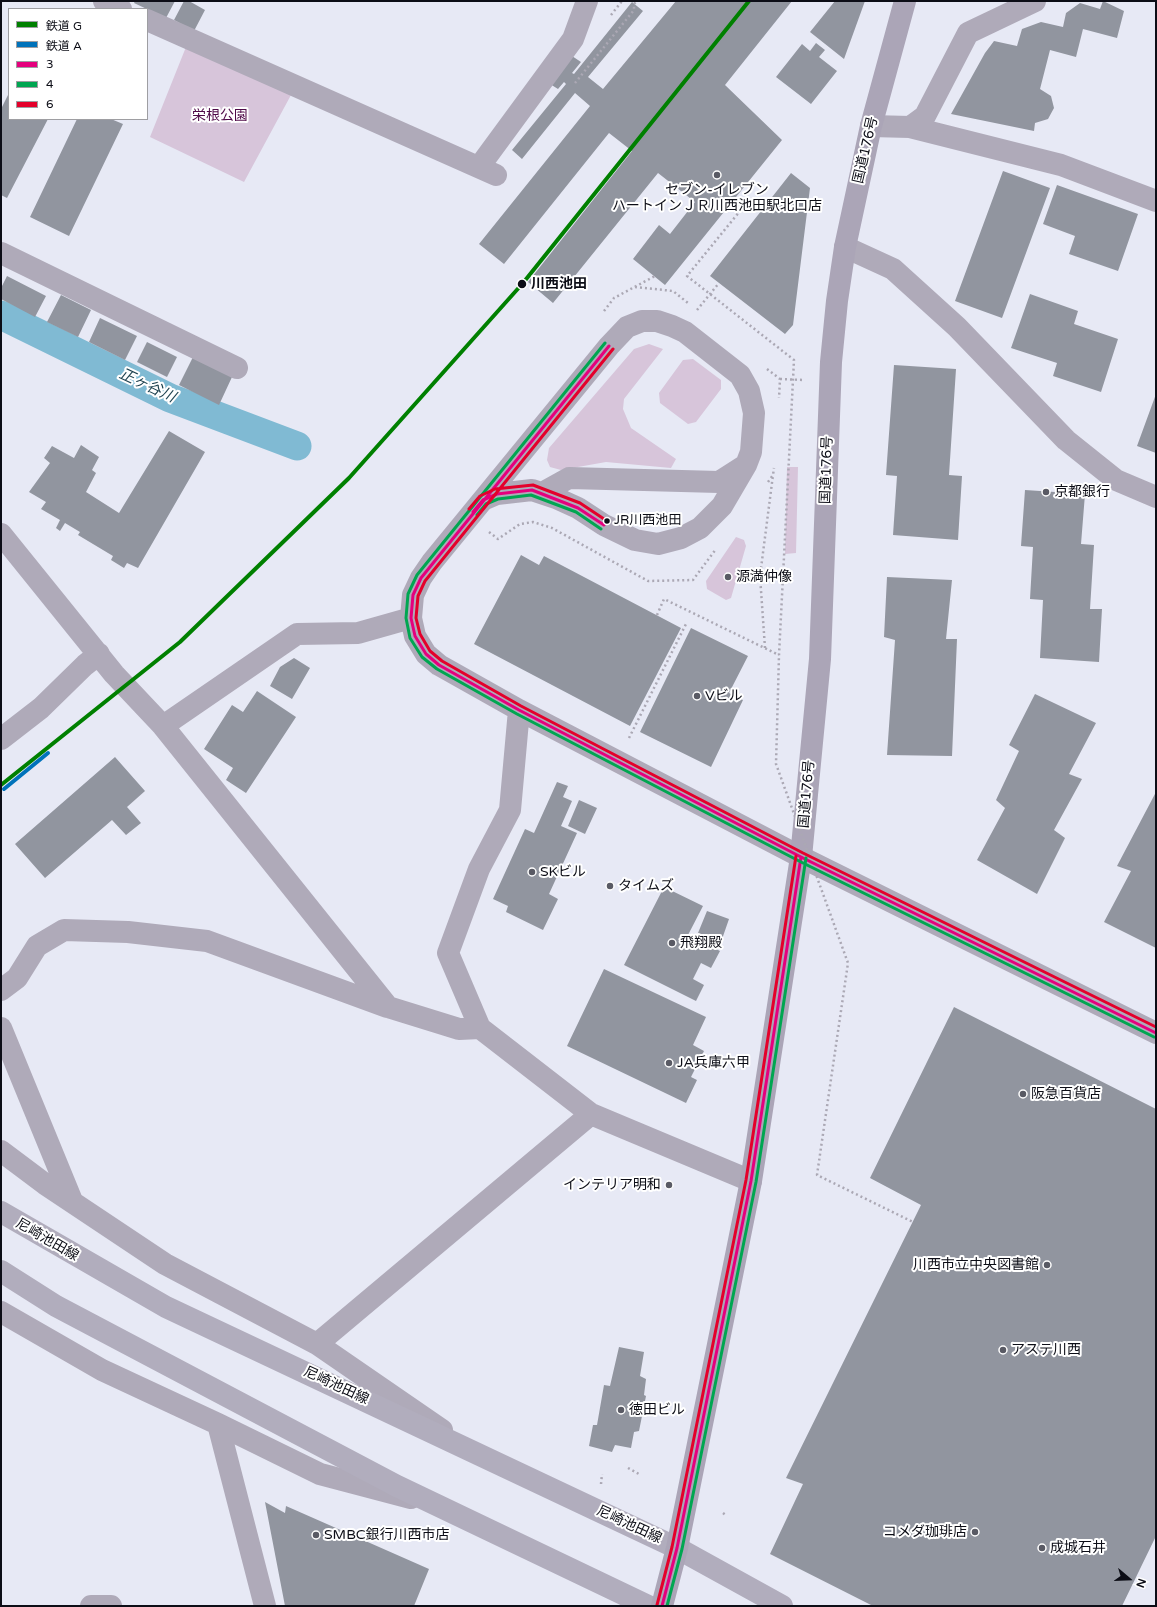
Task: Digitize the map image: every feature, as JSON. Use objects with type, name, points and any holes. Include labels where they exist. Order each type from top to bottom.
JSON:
[{"type":"highway","name":"国道176号","points":[[662,1606],[677,1548],[751,1181],[801,857],[820,659],[832,362],[837,301],[846,247],[871,126],[905,1]]},
{"type":"main road","name":"尼崎池田線","points":[[1,1212],[166,1307],[468,1448],[677,1548],[782,1606]]},
{"type":"main road","points":[[1,1271],[56,1306],[434,1504],[648,1606]]},
{"type":"street","points":[[104,1],[119,8]]},
{"type":"street","points":[[148,20],[487,171],[573,39],[587,1]]},
{"type":"street","points":[[910,127],[925,116],[968,33],[1035,1]]},
{"type":"street","points":[[871,126],[910,127],[1061,165],[1156,201]]},
{"type":"street","points":[[846,247],[893,269],[957,327],[1066,440],[1116,480],[1156,497]]},
{"type":"street","points":[[1,253],[236,368]]},
{"type":"street","points":[[483,500],[497,494],[512,491],[532,490],[578,508],[604,525],[635,540],[658,544],[681,538],[700,528],[722,506],[746,465],[751,452],[754,413],[749,390],[740,374],[685,332],[657,321],[642,321],[627,327],[609,346],[483,500],[421,578],[413,595],[411,618],[415,636],[426,654],[439,665],[519,710],[801,857],[1156,1033]]},
{"type":"street","points":[[542,494],[569,478],[719,482],[746,465]]},
{"type":"street","points":[[1,534],[131,693],[163,726],[388,1007]]},
{"type":"street","points":[[163,726],[297,634],[358,633],[411,618]]},
{"type":"street","points":[[1,739],[41,708],[85,665],[99,654]]},
{"type":"street","points":[[519,710],[510,810],[479,869],[448,953],[480,1028],[591,1114],[751,1181]]},
{"type":"street","points":[[1,990],[17,978],[37,946],[64,930],[128,932],[207,941],[388,1007],[460,1029],[480,1028]]},
{"type":"street","points":[[1,1028],[72,1201]]},
{"type":"street","points":[[317,1344],[591,1114]]},
{"type":"street","points":[[1,1151],[165,1264],[317,1344],[468,1448]]},
{"type":"street","points":[[1,1312],[102,1370],[218,1424],[320,1474],[434,1504]]},
{"type":"street","points":[[218,1424],[265,1606]]},
{"type":"street","points":[[91,1606],[111,1606]]},
{"type":"path","points":[[577,80],[634,10],[634,4],[637,1]]},
{"type":"path","points":[[731,204],[740,211],[687,276],[794,360],[779,655],[776,764],[848,963],[817,1175],[913,1222]]},
{"type":"path","points":[[696,311],[719,283]]},
{"type":"path","points":[[766,648],[760,576],[773,475]]},
{"type":"path","points":[[657,615],[664,599],[779,655]]},
{"type":"path","points":[[629,739],[687,622]]},
{"type":"path","points":[[628,1468],[639,1474]]},
{"type":"path","points":[[601,1485],[602,1474]]},
{"type":"path","points":[[723,1513],[728,1516]]},
{"type":"green space","name":"栄根公園","points":[[186,47],[291,95],[244,182],[150,137]]},
{"type":"green space","points":[[649,344],[663,349],[624,399],[623,409],[631,428],[676,459],[671,468],[606,462],[561,470],[550,467],[547,460],[549,448],[634,349]]},
{"type":"green space","points":[[693,359],[721,380],[721,389],[696,422],[688,424],[660,403],[659,393],[683,360]]},
{"type":"green space","points":[[787,467],[798,467],[796,553],[785,554]]},
{"type":"green space","points":[[736,537],[744,540],[746,546],[731,598],[726,600],[707,589],[706,581]]},
{"type":"building","points":[[135,1],[175,1],[166,18],[148,10],[148,8],[134,3]]},
{"type":"building","points":[[184,1],[189,1],[205,10],[194,31],[174,20]]},
{"type":"building","points":[[676,1],[792,1],[725,85],[782,140],[665,285],[633,259],[659,225],[670,234],[695,202],[658,173],[553,303],[528,282],[632,151],[609,133],[504,264],[479,244],[590,106],[575,93],[522,159],[512,150],[566,84],[564,82],[558,89],[550,84],[572,56],[581,62],[572,73],[574,74],[632,2],[643,11],[588,77],[603,89]]},
{"type":"building","points":[[835,1],[865,1],[844,59],[810,32]]},
{"type":"building","points":[[1103,1],[1124,11],[1117,38],[1083,29],[1076,57],[1050,50],[1040,89],[1051,96],[1054,108],[1048,119],[1035,123],[1034,131],[951,114],[985,53],[994,41],[1017,46],[1022,29],[1041,22],[1063,27],[1066,13],[1080,3],[1100,9]]},
{"type":"building","points":[[816,43],[825,50],[819,57],[837,71],[811,104],[776,77],[802,44],[810,51]]},
{"type":"building","points":[[8,95],[8,120],[47,120],[7,198],[1,195],[1,109]]},
{"type":"building","points":[[77,120],[113,120],[123,124],[69,236],[30,217]]},
{"type":"building","points":[[1003,171],[1050,188],[1002,318],[955,301]]},
{"type":"building","points":[[791,173],[810,188],[793,325],[785,334],[710,276]]},
{"type":"building","points":[[1057,185],[1138,214],[1118,271],[1069,254],[1075,236],[1043,224]]},
{"type":"building","points":[[7,276],[46,296],[35,317],[1,299],[1,288]]},
{"type":"building","points":[[1030,294],[1078,311],[1074,324],[1118,339],[1101,392],[1053,376],[1057,363],[1011,348]]},
{"type":"building","points":[[61,295],[91,310],[78,337],[47,322]]},
{"type":"building","points":[[100,318],[137,336],[125,360],[89,342]]},
{"type":"building","points":[[147,342],[177,357],[167,377],[137,362]]},
{"type":"building","points":[[193,357],[232,377],[219,405],[179,385]]},
{"type":"building","points":[[894,365],[956,369],[949,475],[962,476],[958,540],[893,535],[897,476],[886,475]]},
{"type":"building","points":[[1156,394],[1156,453],[1137,446]]},
{"type":"building","points":[[169,431],[205,452],[138,568],[127,563],[124,568],[111,560],[113,556],[78,535],[80,532],[65,523],[60,531],[56,528],[60,520],[41,509],[46,502],[29,492],[50,463],[44,458],[52,446],[74,458],[81,445],[99,457],[92,470],[96,473],[86,492],[119,513]]},
{"type":"building","points":[[1025,490],[1085,494],[1081,544],[1094,545],[1090,609],[1102,609],[1099,662],[1040,658],[1043,600],[1030,599],[1033,547],[1021,546]]},
{"type":"building","points":[[521,555],[539,565],[544,556],[681,628],[630,726],[474,644]]},
{"type":"building","points":[[887,577],[952,580],[946,639],[957,639],[952,756],[887,755],[895,640],[884,637]]},
{"type":"building","name":"Vビル","points":[[691,628],[748,656],[729,693],[743,700],[711,767],[640,732]]},
{"type":"building","points":[[294,658],[310,668],[292,699],[270,686],[280,667]]},
{"type":"building","points":[[257,691],[296,717],[246,793],[226,780],[233,768],[204,749],[232,705],[243,712]]},
{"type":"building","points":[[1035,694],[1096,723],[1069,774],[1082,779],[1054,830],[1065,838],[1037,894],[977,860],[1005,808],[996,800],[1019,751],[1009,745]]},
{"type":"building","points":[[115,757],[145,791],[127,807],[141,823],[126,835],[112,820],[45,878],[15,844]]},
{"type":"building","name":"SKビル","points":[[557,782],[568,786],[563,797],[572,801],[561,826],[577,833],[549,894],[558,899],[543,930],[506,912],[508,906],[493,899],[525,829],[534,833]]},
{"type":"building","points":[[1156,792],[1156,948],[1104,922],[1131,871],[1117,866]]},
{"type":"building","points":[[579,800],[597,808],[585,834],[568,826]]},
{"type":"building","points":[[664,887],[703,906],[688,935],[720,951],[711,968],[701,963],[693,979],[704,985],[696,1001],[624,965]]},
{"type":"building","points":[[707,911],[729,919],[721,942],[698,933]]},
{"type":"building","points":[[604,969],[706,1017],[693,1045],[704,1051],[691,1077],[697,1080],[686,1103],[567,1046]]},
{"type":"building","name":"アステ川西","points":[[954,1007],[1156,1109],[1156,1536],[1122,1606],[873,1606],[770,1554],[803,1484],[786,1478],[921,1205],[870,1178]]},
{"type":"building","name":"徳田ビル","points":[[619,1347],[644,1352],[640,1376],[646,1379],[644,1395],[646,1396],[639,1431],[634,1432],[631,1448],[615,1445],[612,1452],[589,1446],[593,1425],[597,1425],[604,1385],[610,1386]]},
{"type":"building","points":[[265,1502],[285,1513],[286,1506],[429,1569],[414,1606],[285,1606]]},
{"type":"waterway","name":"正ヶ谷川","points":[[1,315],[170,398],[297,446]]},
{"type":"rail line","name":"G","points":[[1,785],[180,642],[349,478],[523,283],[749,1]]},
{"type":"rail line","name":"A","points":[[4,789],[48,753]]},
{"type":"transit line","name":"4","points":[[605,343],[417,575],[408,594],[406,618],[410,638],[422,657],[437,669],[517,714],[799,861],[1154,1037]]},
{"type":"transit line","name":"3","points":[[609,346],[421,578],[413,595],[411,618],[415,636],[426,654],[439,665],[519,710],[801,857],[1156,1033]]},
{"type":"transit line","name":"6","points":[[613,349],[425,581],[418,596],[416,618],[420,634],[430,651],[442,661],[521,706],[803,853],[1156,1027]]},
{"type":"transit line","name":"6","points":[[469,509],[480,496],[495,489],[533,485],[580,503],[607,521]]},
{"type":"transit line","name":"3","points":[[473,512],[483,500],[497,494],[532,490],[578,508],[604,525]]},
{"type":"transit line","name":"4","points":[[477,515],[486,504],[498,499],[531,495],[576,512],[601,529]]},
{"type":"transit line","name":"6","points":[[657,1605],[672,1547],[746,1180],[796,856]]},
{"type":"transit line","name":"3","points":[[662,1606],[677,1548],[751,1181],[801,857]]},
{"type":"transit line","name":"4","points":[[667,1606],[682,1549],[756,1182],[806,858]]},
{"type":"place","name":"セブン-イレブン ハートインＪＲ川西池田駅北口店","points":[[717,175]]},
{"type":"place","name":"川西池田","points":[[522,284]]},
{"type":"place","name":"京都銀行","points":[[1046,492]]},
{"type":"place","name":"JR川西池田","points":[[607,521]]},
{"type":"place","name":"源満仲像","points":[[728,577]]},
{"type":"place","name":"Vビル","points":[[697,696]]},
{"type":"place","name":"SKビル","points":[[532,872]]},
{"type":"place","name":"タイムズ","points":[[610,886]]},
{"type":"place","name":"飛翔殿","points":[[672,943]]},
{"type":"place","name":"JA兵庫六甲","points":[[669,1063]]},
{"type":"place","name":"阪急百貨店","points":[[1023,1094]]},
{"type":"place","name":"インテリア明和","points":[[669,1185]]},
{"type":"place","name":"川西市立中央図書館","points":[[1047,1265]]},
{"type":"place","name":"アステ川西","points":[[1003,1350]]},
{"type":"place","name":"徳田ビル","points":[[621,1410]]},
{"type":"place","name":"コメダ珈琲店","points":[[975,1532]]},
{"type":"place","name":"SMBC銀行川西市店","points":[[316,1535]]},
{"type":"place","name":"成城石井","points":[[1042,1548]]}]
